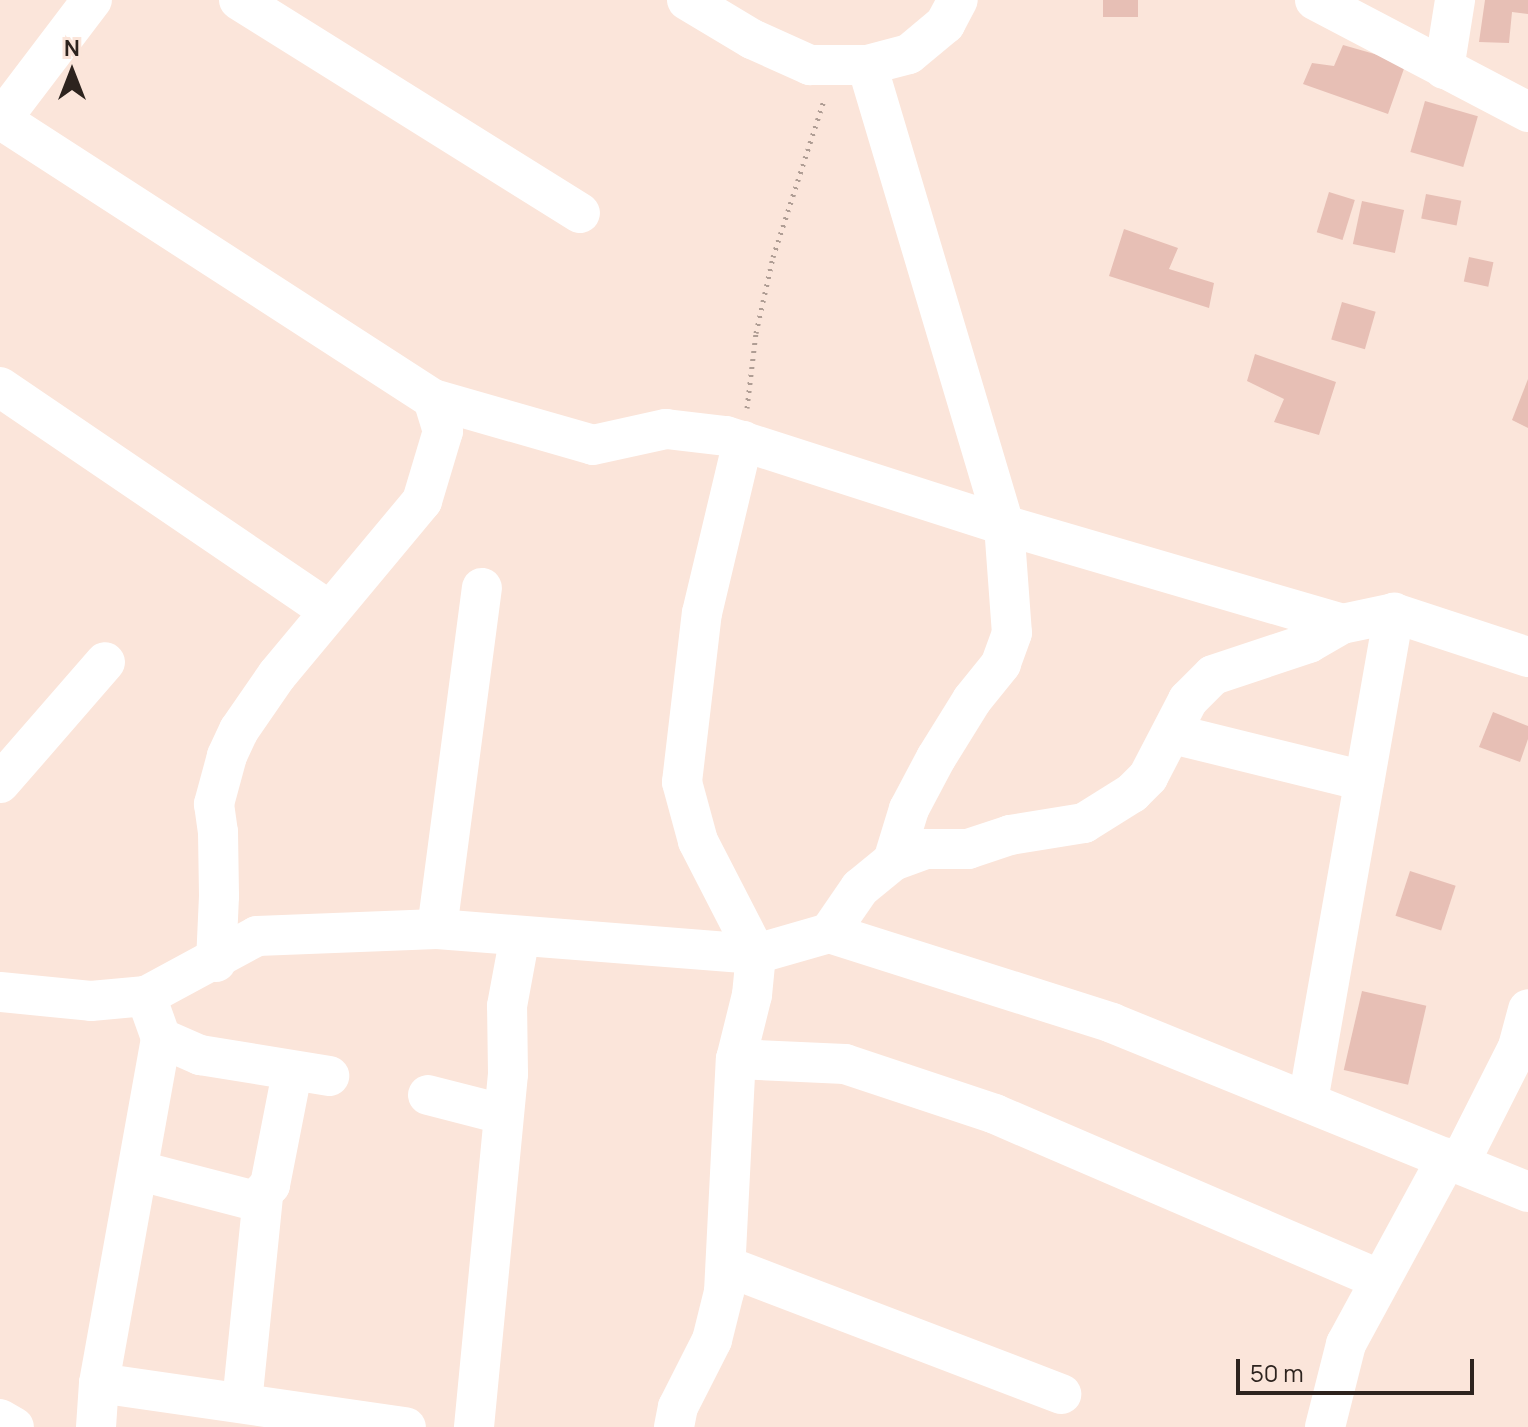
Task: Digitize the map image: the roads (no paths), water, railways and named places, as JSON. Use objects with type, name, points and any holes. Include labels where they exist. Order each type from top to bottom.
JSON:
[{"type":"street","points":[[92,0],[0,120],[433,399],[593,445],[666,429],[743,441],[1004,525],[1342,624]]},
{"type":"street","points":[[239,0],[580,213]]},
{"type":"street","points":[[687,0],[780,54],[810,65],[851,65],[909,54],[945,24],[958,0]]},
{"type":"street","points":[[1315,0],[1528,112]]},
{"type":"street","points":[[1444,69],[1455,0]]},
{"type":"street","points":[[851,65],[1004,525],[1012,633],[1001,664],[972,700],[909,809],[893,861]]},
{"type":"street","points":[[0,387],[328,610]]},
{"type":"street","points":[[216,962],[219,896],[218,832],[214,804],[218,778],[239,730],[277,675],[328,610],[422,501],[443,431],[433,399]]},
{"type":"street","points":[[674,1427],[678,1407],[712,1340],[726,1266],[736,1059],[752,995],[756,954],[698,841],[682,782],[702,613],[743,441]]},
{"type":"street","points":[[437,929],[482,588]]},
{"type":"street","points":[[829,933],[860,888],[893,861],[926,849],[968,849],[1010,835],[1084,823],[1132,793],[1148,777],[1188,700],[1213,675],[1309,643],[1342,624],[1394,613],[1528,657]]},
{"type":"street","points":[[1308,1101],[1394,613]]},
{"type":"street","points":[[0,783],[105,662]]},
{"type":"street","points":[[1173,734],[1364,781]]},
{"type":"street","points":[[0,992],[91,1001],[146,996],[216,962],[257,936],[437,929],[756,954],[829,933],[1112,1023],[1528,1192]]},
{"type":"street","points":[[474,1427],[508,1074],[507,1006],[520,936]]},
{"type":"street","points":[[96,1427],[99,1383],[140,1171],[161,1038],[146,996]]},
{"type":"street","points":[[1325,1427],[1346,1344],[1380,1280],[1518,1047],[1528,1009]]},
{"type":"street","points":[[140,1171],[255,1201],[263,1196],[270,1185],[311,1075],[200,1055],[161,1038]]},
{"type":"street","points":[[736,1059],[845,1064],[995,1114],[1380,1280]]},
{"type":"street","points":[[428,1095],[502,1114]]},
{"type":"street","points":[[242,1403],[263,1196]]},
{"type":"street","points":[[726,1266],[1061,1394]]},
{"type":"street","points":[[99,1383],[406,1427]]},
{"type":"street","points":[[0,1419],[14,1427]]}]
